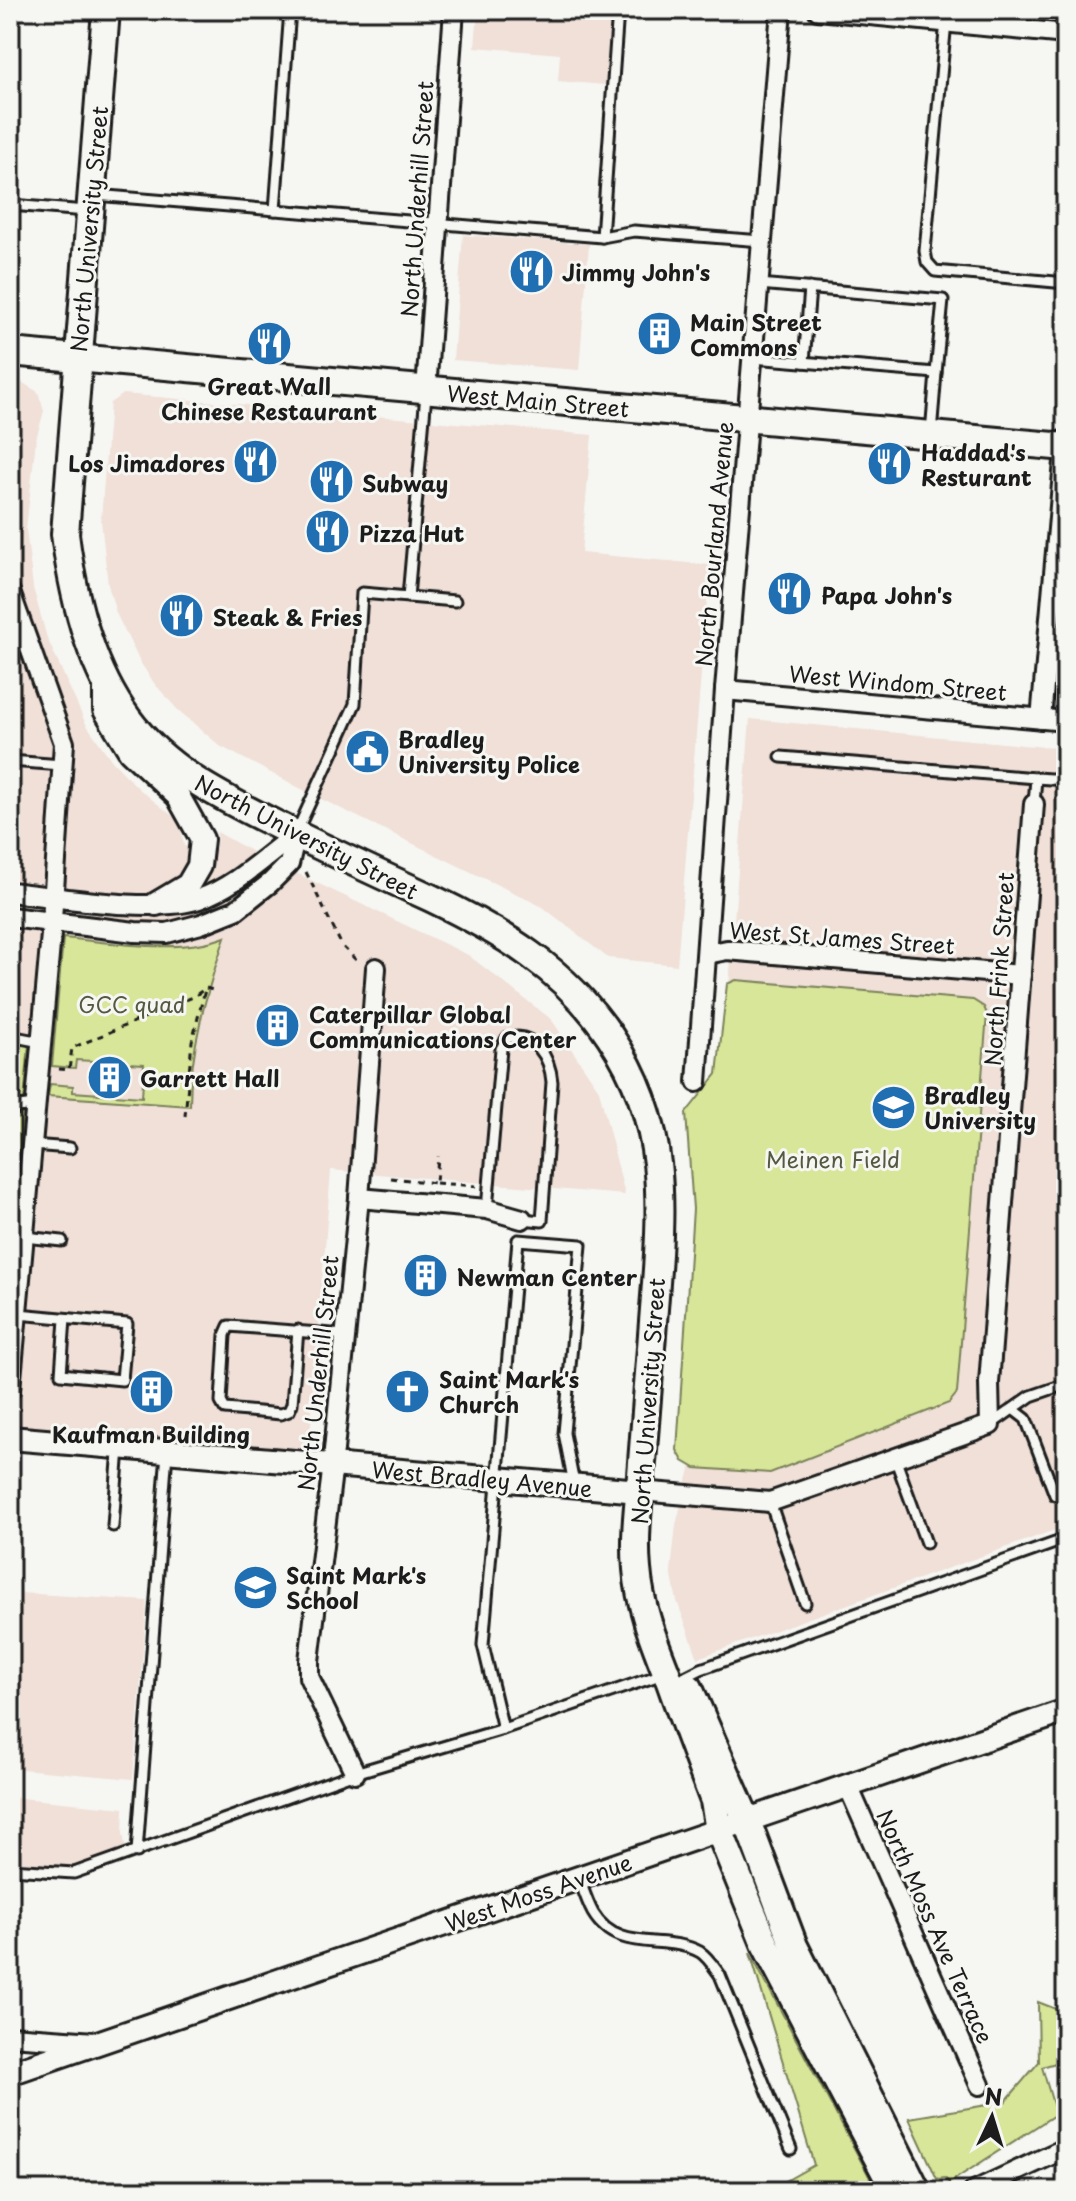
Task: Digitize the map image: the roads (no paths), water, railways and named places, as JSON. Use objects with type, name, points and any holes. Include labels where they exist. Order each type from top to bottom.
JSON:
[{"type":"main road","name":"North University Street","points":[[106,10],[65,534],[70,576],[90,644],[126,717],[185,775],[226,800],[463,913],[533,954],[564,981],[612,1038],[639,1089],[652,1126],[662,1218],[636,1554],[637,1575],[650,1631],[747,1821],[794,1946],[917,2191]]},
{"type":"main road","name":"West Main Street","points":[[10,352],[1066,447]]},
{"type":"main road","name":"North University Street","points":[[675,1675],[714,1801],[719,1830],[766,1946],[895,2191]]},
{"type":"street","name":"North Underhill Street","points":[[426,390],[454,10]]},
{"type":"street","name":"North Bourland Avenue","points":[[697,1082],[725,690],[781,10]]},
{"type":"street","points":[[818,10],[946,16],[1066,34]]},
{"type":"street","points":[[1041,719],[1066,439]]},
{"type":"street","points":[[10,592],[64,743],[36,1105],[17,1235],[18,1314],[10,1390]]},
{"type":"street","points":[[105,676],[105,710],[130,751],[178,796],[202,839],[199,866],[188,885],[156,904]]},
{"type":"street","name":"West Windom Street","points":[[725,690],[1066,721]]},
{"type":"street","name":"North Frink Street","points":[[990,1425],[989,1383],[1034,804]]},
{"type":"street","points":[[10,892],[156,904],[197,900],[227,886],[296,834]]},
{"type":"street","points":[[10,917],[157,933],[201,924],[236,910],[270,883],[289,864],[296,834]]},
{"type":"street","name":"West St James Street","points":[[707,954],[727,950],[1021,975]]},
{"type":"street","name":"North Underhill Street","points":[[355,1773],[309,1677],[309,1661],[359,1198],[376,968]]},
{"type":"street","points":[[359,1198],[487,1209],[522,1219]]},
{"type":"street","name":"West Bradley Avenue","points":[[10,1438],[770,1502],[990,1425]]},
{"type":"street","name":"West Moss Avenue","points":[[10,2073],[1066,1711]]},
{"type":"street","name":"North Moss Ave Terrace","points":[[848,1786],[980,2085]]},
{"type":"street","points":[[10,2036],[98,2042]]},
{"type":"street","points":[[974,2191],[1066,2148]]},
{"type":"lane","points":[[275,210],[290,10]]},
{"type":"lane","points":[[602,237],[618,10]]},
{"type":"lane","points":[[946,16],[925,251],[927,262],[935,271],[1066,283]]},
{"type":"lane","points":[[10,205],[91,203],[275,210],[602,237],[634,231],[762,241]]},
{"type":"lane","points":[[759,284],[943,300],[931,435]]},
{"type":"lane","points":[[804,362],[810,288]]},
{"type":"lane","points":[[752,358],[936,373]]},
{"type":"lane","points":[[408,597],[426,390]]},
{"type":"lane","points":[[296,834],[355,704],[362,593],[455,601]]},
{"type":"lane","points":[[781,757],[1066,780]]},
{"type":"lane","points":[[10,761],[64,765]]},
{"type":"lane","points":[[1034,804],[1036,778]]},
{"type":"lane","points":[[10,1036],[41,1042]]},
{"type":"lane","points":[[487,1209],[501,1049],[507,1038],[519,1036],[529,1039],[542,1053],[550,1065],[552,1082],[542,1221],[522,1219]]},
{"type":"lane","points":[[10,1113],[18,1107],[36,1105]]},
{"type":"lane","points":[[32,1145],[70,1148]]},
{"type":"lane","points":[[17,1235],[62,1241]]},
{"type":"lane","points":[[503,1729],[483,1645],[518,1240],[581,1245],[564,1433],[574,1487]]},
{"type":"lane","points":[[18,1314],[127,1324],[122,1380],[61,1374],[65,1319]]},
{"type":"lane","points":[[298,1330],[289,1411],[281,1414],[225,1409],[221,1402],[225,1335],[229,1326],[298,1330],[345,1335]]},
{"type":"lane","points":[[990,1425],[1031,1396],[1066,1384]]},
{"type":"lane","points":[[1013,1409],[1026,1419],[1055,1495]]},
{"type":"lane","points":[[113,1526],[119,1448]]},
{"type":"lane","points":[[137,1852],[167,1452]]},
{"type":"lane","points":[[895,1458],[926,1543]]},
{"type":"lane","points":[[770,1502],[805,1603]]},
{"type":"lane","points":[[10,1869],[74,1873],[355,1773],[701,1669],[1066,1539]]},
{"type":"lane","points":[[579,1878],[594,1914],[607,1928],[627,1939],[686,1946],[704,1954],[720,1975],[791,2149]]},
{"type":"place","name":"Jimmy John's","points":[[531,271]]},
{"type":"place","name":"Main Street Commons","points":[[659,334]]},
{"type":"place","name":"Great Wall Chinese Restaurant","points":[[269,344]]},
{"type":"place","name":"Los Jimadores","points":[[256,462]]},
{"type":"place","name":"Haddad's Resturant","points":[[890,464]]},
{"type":"place","name":"Subway","points":[[331,482]]},
{"type":"place","name":"Pizza Hut","points":[[328,532]]},
{"type":"place","name":"Papa John's","points":[[790,594]]},
{"type":"place","name":"Steak & Fries","points":[[182,616]]},
{"type":"place","name":"Bradley University Police","points":[[367,751]]},
{"type":"place","name":"Caterpillar Global Communications Center","points":[[278,1026]]},
{"type":"place","name":"Garrett Hall","points":[[109,1077]]},
{"type":"place","name":"Bradley University","points":[[893,1107]]},
{"type":"place","name":"Newman Center","points":[[426,1276]]},
{"type":"place","name":"Saint Mark's Church","points":[[408,1391]]},
{"type":"place","name":"Kaufman Building","points":[[151,1392]]},
{"type":"place","name":"Saint Mark's School","points":[[255,1587]]},
{"type":"park label","name":"GCC quad","points":[[132,1003]]},
{"type":"park label","name":"Meinen Field","points":[[833,1158]]}]
